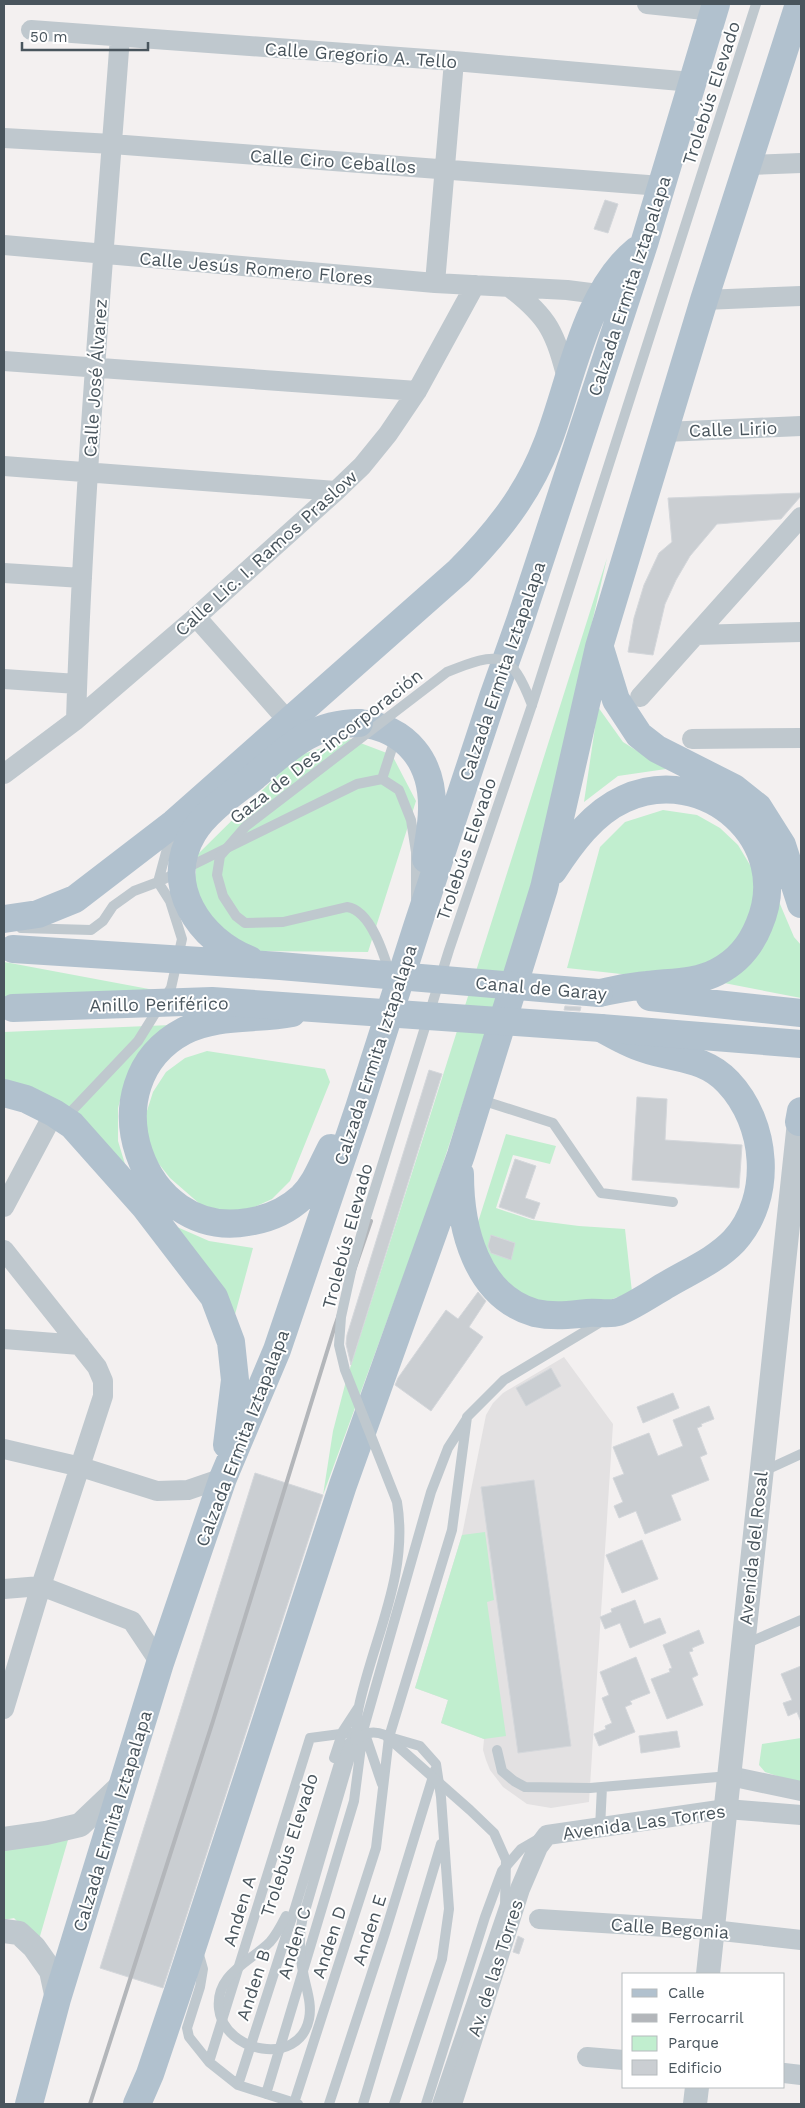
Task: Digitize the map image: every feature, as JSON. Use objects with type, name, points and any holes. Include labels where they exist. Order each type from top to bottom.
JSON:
[{"type":"main road","points":[[137,2104],[150,2074],[343,1485],[461,1155],[544,888],[599,647],[747,165],[795,34],[798,4]]},
{"type":"main road","name":"Calzada Ermita Iztapalapa","points":[[29,2104],[57,1999],[160,1663],[223,1478],[277,1350],[359,1108],[427,898],[613,296],[625,259],[644,244],[715,7]]},
{"type":"main road","points":[[4,919],[38,914],[75,899],[174,823],[459,571],[488,542],[516,505],[546,447],[588,325],[613,296]]},
{"type":"main road","points":[[599,647],[616,700],[639,735],[657,749],[734,788],[758,807],[782,845],[801,904]]},
{"type":"main road","points":[[280,966],[253,961],[228,950],[197,922],[191,911],[184,886],[183,872],[188,844],[193,833],[207,815],[297,742],[324,727],[359,723],[380,727],[397,735],[416,751],[429,782],[432,810],[426,859],[427,898]]},
{"type":"main road","points":[[544,888],[564,854],[592,822],[608,808],[639,793],[671,789],[702,795],[726,808],[753,838],[763,861],[767,888],[762,919],[748,945],[739,956],[718,972],[695,980],[644,985],[599,993]]},
{"type":"main road","points":[[7,941],[280,966]]},
{"type":"main road","name":"Canal de Garay","points":[[280,966],[599,993],[801,1013]]},
{"type":"main road","name":"Anillo Periférico","points":[[8,1009],[212,1001],[314,1008]]},
{"type":"main road","points":[[314,1008],[267,1017],[211,1021],[196,1025],[170,1040],[148,1064],[135,1092],[132,1118],[137,1144],[150,1177],[166,1198],[176,1206],[200,1219],[213,1223],[241,1223],[270,1216],[284,1210],[302,1196],[319,1173],[340,1133],[359,1108]]},
{"type":"main road","name":"Canal de Garay","points":[[314,1008],[801,1044]]},
{"type":"main road","points":[[461,1155],[461,1201],[468,1237],[480,1267],[494,1287],[514,1303],[537,1313],[574,1315],[618,1312],[725,1250],[750,1217],[758,1188],[760,1154],[754,1122],[738,1094],[721,1075],[700,1062],[661,1054],[629,1043],[601,1028]]},
{"type":"main road","points":[[4,1093],[26,1099],[72,1125],[145,1207],[214,1297],[231,1342],[235,1380],[223,1478]]},
{"type":"street","points":[[647,4],[715,7]]},
{"type":"street","name":"Calle Gregorio A. Tello","points":[[31,30],[454,61],[692,82]]},
{"type":"street","name":"Calle José Álvarez","points":[[76,720],[88,472],[120,37]]},
{"type":"street","points":[[436,283],[454,61]]},
{"type":"street","name":"Calle Ciro Ceballos","points":[[4,138],[112,144],[661,186]]},
{"type":"street","points":[[747,165],[801,163]]},
{"type":"street","name":"Calle Jesús Romero Flores","points":[[4,245],[436,283],[613,296]]},
{"type":"street","name":"Calle Lic. I. Ramos Praslow","points":[[4,774],[76,720],[196,617],[336,492],[362,466],[388,434],[418,390],[475,285]]},
{"type":"street","points":[[509,287],[531,304],[545,320],[558,345],[568,383]]},
{"type":"street","points":[[704,300],[801,296]]},
{"type":"street","points":[[4,361],[95,369],[418,390]]},
{"type":"street","name":"Calle Lirio","points":[[666,432],[801,426]]},
{"type":"street","points":[[4,466],[336,492]]},
{"type":"street","points":[[640,697],[798,523]]},
{"type":"street","points":[[4,573],[82,578]]},
{"type":"street","points":[[196,617],[289,722]]},
{"type":"street","points":[[696,635],[801,632]]},
{"type":"street","points":[[4,679],[77,684]]},
{"type":"street","points":[[692,739],[801,738]]},
{"type":"street","points":[[4,1207],[59,1116]]},
{"type":"street","name":"Avenida del Rosal","points":[[708,1973],[800,1118]]},
{"type":"street","points":[[4,1250],[97,1367],[103,1381],[103,1396],[5,1703]]},
{"type":"street","points":[[4,1339],[80,1345]]},
{"type":"street","points":[[4,1449],[81,1467],[157,1491],[188,1490],[223,1478]]},
{"type":"street","points":[[4,1589],[41,1586],[132,1621],[160,1663]]},
{"type":"street","name":"Avenida Las Torres","points":[[730,1776],[801,1791]]},
{"type":"street","points":[[4,1839],[46,1833],[80,1825],[123,1784]]},
{"type":"street","name":"Avenida Las Torres","points":[[547,1835],[726,1809],[801,1815]]},
{"type":"street","name":"Av. de las Torres","points":[[452,2104],[520,1890],[538,1848],[547,1835]]},
{"type":"street","name":"Calle Begonia","points":[[539,1919],[712,1930],[801,1940]]},
{"type":"street","points":[[4,1931],[19,1933],[34,1947],[50,1971],[57,1999]]},
{"type":"street","points":[[587,2057],[622,2060]]},
{"type":"street","points":[[785,2073],[801,2075]]},
{"type":"street","points":[[696,2104],[697,2088]]},
{"type":"lane","name":"Trolebús Elevado","points":[[358,1707],[343,1731],[280,1930],[269,1942],[234,1970],[224,1982],[220,1994],[219,2007],[222,2022],[234,2037],[246,2045],[263,2050],[281,2049],[292,2045],[303,2033],[309,2019],[309,2002],[298,1938],[355,1740],[358,1707],[395,1579],[400,1550],[401,1524],[398,1502],[345,1370],[340,1345],[341,1317],[352,1266],[440,978],[532,705],[757,5]]},
{"type":"lane","name":"Gaza de Des-incorporación","points":[[396,993],[380,940],[353,908],[346,907],[284,922],[245,923],[236,916],[223,896],[217,875],[220,856],[246,826],[446,672],[477,660],[494,657],[512,666],[521,678],[532,705]]},
{"type":"lane","points":[[382,780],[397,735]]},
{"type":"lane","points":[[7,941],[90,930],[103,921],[113,906],[134,891],[158,882],[357,784],[382,780],[398,790],[411,820],[416,852],[417,927]]},
{"type":"lane","points":[[59,1116],[138,1041],[172,988],[182,939],[170,901],[158,882],[174,823]]},
{"type":"lane","points":[[477,1099],[553,1123],[601,1193],[673,1202]]},
{"type":"lane","name":"Anden C","points":[[266,2094],[354,1801],[363,1731],[431,1492],[448,1448],[467,1417],[504,1380],[618,1312]]},
{"type":"lane","name":"Anden D","points":[[296,2104],[376,1848],[390,1737],[452,1530],[467,1417]]},
{"type":"lane","points":[[761,1472],[801,1454]]},
{"type":"lane","points":[[742,1645],[801,1620]]},
{"type":"lane","points":[[363,1731],[384,1787]]},
{"type":"lane","name":"Anden A","points":[[209,2062],[310,1738],[363,1731]]},
{"type":"lane","name":"Anden B","points":[[238,2085],[298,1899],[344,1747],[363,1731]]},
{"type":"lane","points":[[355,1740],[367,1732],[376,1731],[385,1734],[494,1834],[506,1860],[505,1904],[436,2104]]},
{"type":"lane","points":[[390,1737],[420,1746],[436,1764],[441,1797],[449,1909],[442,1959],[394,2104]]},
{"type":"lane","points":[[497,1750],[502,1771],[525,1787],[590,1788],[730,1776]]},
{"type":"lane","name":"Anden E","points":[[329,2104],[385,1933],[436,1764]]},
{"type":"lane","points":[[600,1828],[602,1787]]},
{"type":"lane","points":[[426,2104],[485,1918],[502,1871],[521,1849],[547,1835]]},
{"type":"lane","points":[[363,2104],[443,1838]]},
{"type":"lane","points":[[194,1941],[203,1969],[200,1987],[187,2028],[189,2037],[209,2062],[238,2085],[296,2104]]},
{"type":"shaded area","points":[[564,1357],[613,1424],[589,1802],[551,1808],[527,1804],[503,1787],[490,1770],[486,1760],[483,1750],[484,1739],[441,1723],[448,1700],[415,1688],[462,1535],[486,1415],[493,1403],[503,1393]]},
{"type":"green space","points":[[607,558],[523,920],[427,1212],[323,1495],[333,1431],[346,1381]]},
{"type":"green space","points":[[598,707],[623,742],[666,769],[618,776],[584,802]]},
{"type":"green space","points":[[350,739],[392,755],[416,801],[368,952],[254,951],[231,942],[200,904],[195,880],[197,855],[297,756]]},
{"type":"green space","points":[[663,810],[697,815],[720,828],[738,845],[750,865],[774,890],[794,937],[801,945],[801,998],[693,977],[675,980],[567,968],[600,847],[625,822]]},
{"type":"green space","points":[[4,962],[10,963],[181,995],[4,1002]]},
{"type":"green space","points":[[171,1025],[146,1047],[127,1076],[118,1108],[118,1141],[128,1174],[4,1089],[4,1032]]},
{"type":"green space","points":[[207,1051],[325,1069],[330,1082],[290,1181],[272,1199],[250,1209],[225,1211],[201,1205],[170,1178],[155,1159],[147,1137],[146,1114],[153,1092],[166,1072],[185,1058]]},
{"type":"green space","points":[[506,1134],[556,1146],[550,1164],[513,1155],[496,1208],[532,1220],[625,1229],[632,1292],[604,1302],[567,1308],[517,1299],[473,1238]]},
{"type":"green space","points":[[168,1223],[209,1241],[253,1248],[234,1318]]},
{"type":"green space","points":[[485,1532],[494,1600],[487,1602],[506,1736],[484,1739],[441,1723],[448,1700],[415,1688],[462,1535]]},
{"type":"green space","points":[[801,1738],[801,1784],[765,1772],[759,1765],[762,1744]]},
{"type":"green space","points":[[70,1833],[38,1943],[14,1918],[4,1920],[4,1844]]},
{"type":"building","points":[[605,200],[618,204],[608,233],[594,229]]},
{"type":"building","points":[[801,493],[801,496],[781,519],[717,524],[690,556],[676,580],[665,604],[653,655],[628,652],[634,618],[644,585],[659,553],[672,542],[668,498]]},
{"type":"building","points":[[565,1006],[581,1007],[580,1011],[564,1010]]},
{"type":"building","points":[[429,1070],[442,1074],[351,1365],[346,1344],[347,1335]]},
{"type":"building","points":[[637,1097],[667,1099],[665,1140],[742,1145],[739,1188],[632,1180]]},
{"type":"building","points":[[515,1159],[536,1166],[525,1198],[540,1203],[534,1219],[499,1207]]},
{"type":"building","points":[[491,1235],[515,1243],[511,1260],[491,1253],[488,1246]]},
{"type":"building","points":[[478,1292],[486,1301],[469,1327],[483,1337],[431,1411],[395,1385],[446,1310],[458,1319]]},
{"type":"building","points":[[551,1368],[561,1386],[526,1406],[516,1388]]},
{"type":"building","points":[[673,1393],[679,1408],[643,1423],[637,1407]]},
{"type":"building","points":[[709,1406],[714,1419],[701,1424],[702,1426],[697,1428],[707,1454],[700,1457],[709,1480],[671,1495],[681,1520],[645,1534],[636,1511],[619,1518],[614,1506],[623,1502],[613,1478],[624,1474],[613,1447],[649,1433],[658,1456],[683,1446],[673,1420]]},
{"type":"building","points":[[255,1473],[323,1495],[163,1988],[100,1968]]},
{"type":"building","points":[[534,1480],[571,1746],[518,1753],[481,1487]]},
{"type":"building","points":[[642,1540],[658,1579],[622,1593],[606,1555]]},
{"type":"building","points":[[635,1600],[644,1624],[660,1618],[666,1633],[630,1648],[620,1623],[605,1629],[600,1617],[612,1612],[611,1609]]},
{"type":"building","points":[[699,1630],[704,1643],[692,1648],[693,1651],[689,1652],[698,1675],[692,1678],[703,1705],[667,1719],[651,1679],[670,1672],[669,1669],[672,1668],[663,1645]]},
{"type":"building","points":[[636,1657],[650,1693],[630,1701],[632,1704],[625,1707],[635,1732],[599,1746],[594,1734],[606,1729],[605,1726],[612,1723],[602,1698],[609,1695],[600,1672]]},
{"type":"building","points":[[801,1666],[801,1722],[797,1712],[788,1716],[783,1703],[792,1700],[781,1674]]},
{"type":"building","points":[[677,1731],[680,1747],[641,1753],[639,1736]]},
{"type":"building","points":[[518,1936],[524,1939],[519,1954],[513,1952]]},
{"type":"railway","points":[[90,2104],[213,1721],[334,1329],[371,1221]]}]
